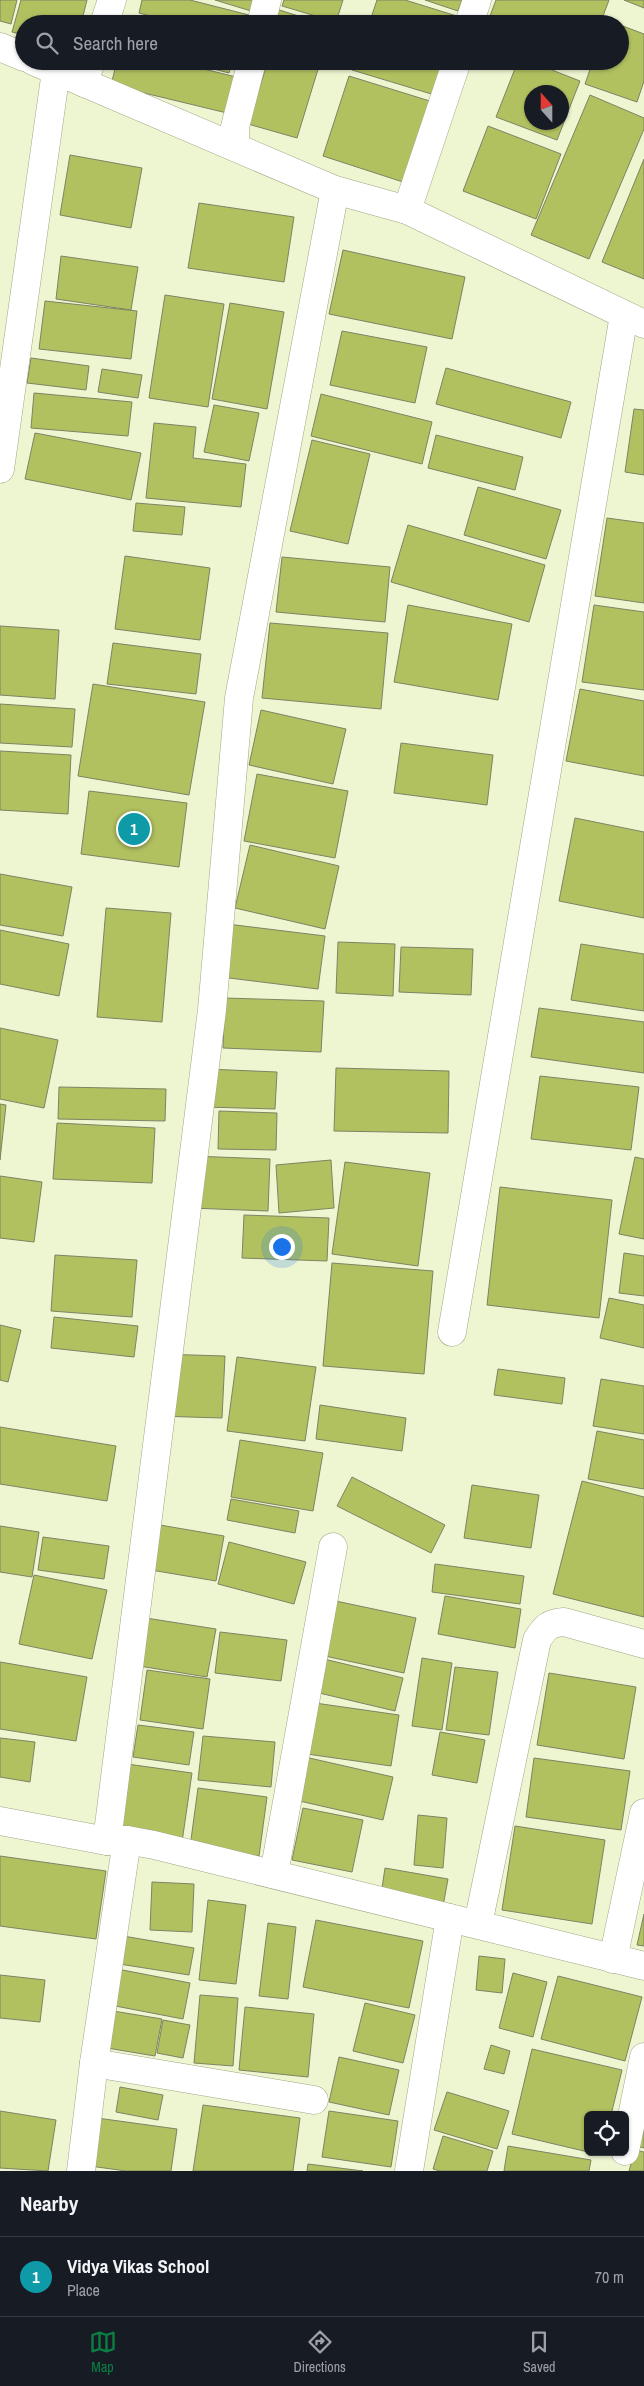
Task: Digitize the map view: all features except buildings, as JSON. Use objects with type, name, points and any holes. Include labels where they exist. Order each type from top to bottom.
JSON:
[{"type":"street","points":[[107,15],[112,0]]},
{"type":"street","points":[[263,15],[267,0]]},
{"type":"street","points":[[473,15],[477,0]]},
{"type":"street","points":[[0,47],[15,53]]},
{"type":"street","points":[[0,469],[45,70]]},
{"type":"street","points":[[74,70],[88,72],[235,147],[335,190],[407,210],[634,319],[452,1332]]},
{"type":"street","points":[[235,147],[235,127],[250,70]]},
{"type":"street","points":[[407,210],[454,70]]},
{"type":"street","points":[[81,2171],[212,1010],[240,698],[335,190]]},
{"type":"street","points":[[274,1874],[333,1547]]},
{"type":"street","points":[[478,1924],[537,1640],[544,1628],[552,1623],[564,1622],[644,1644]]},
{"type":"street","points":[[613,1959],[644,1814]]},
{"type":"street","points":[[0,1821],[117,1841],[274,1874],[644,1966]]},
{"type":"street","points":[[409,2171],[450,1918]]},
{"type":"street","points":[[629,2132],[644,2057]]},
{"type":"street","points":[[94,2063],[314,2100]]},
{"type":"street","points":[[621,2171],[624,2156]]},
{"type":"place","name":"Vidya Vikas School","points":[[134,829]]}]
